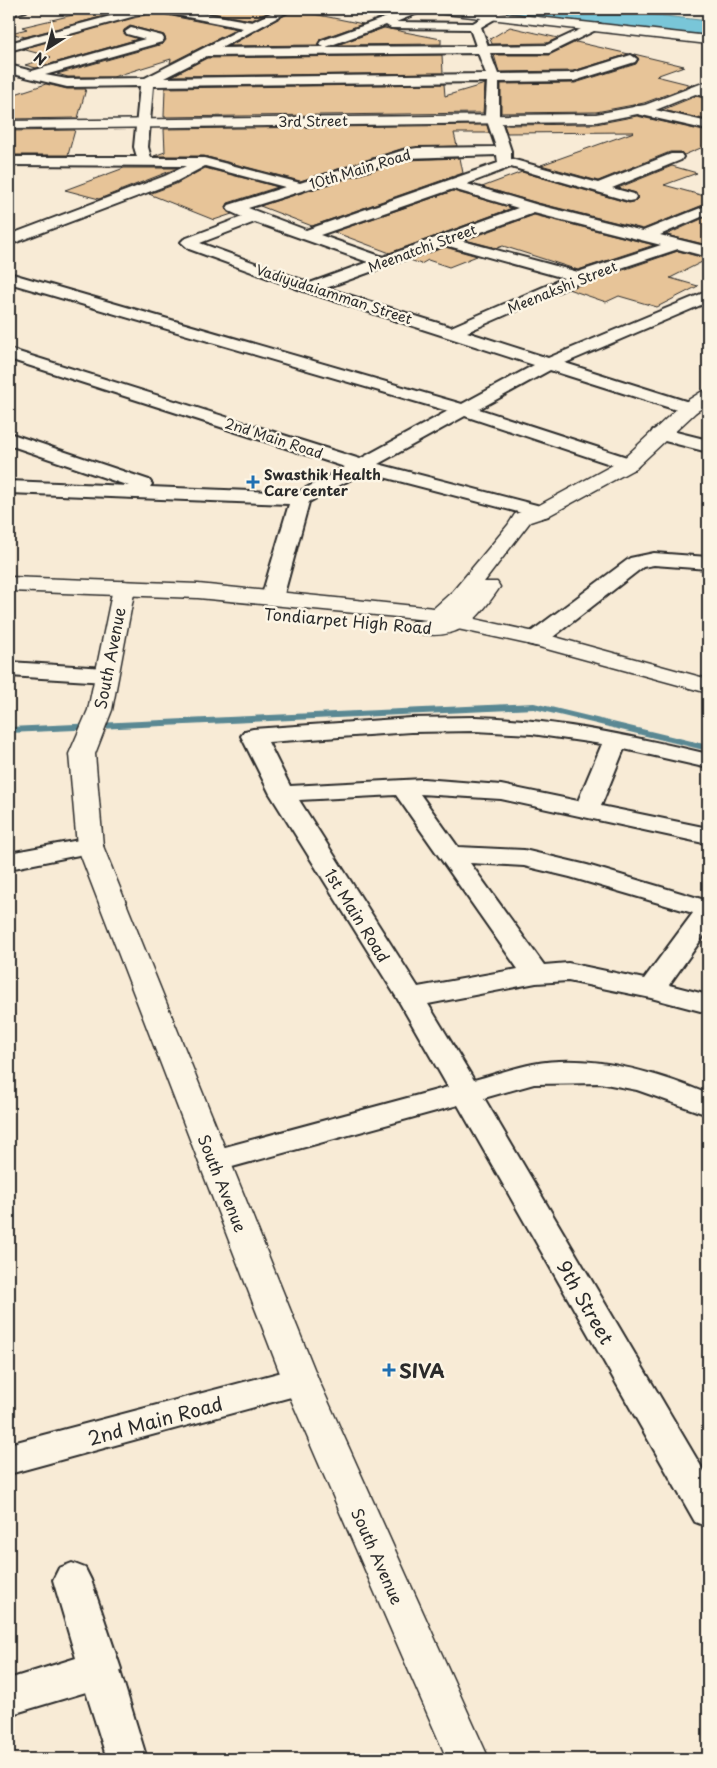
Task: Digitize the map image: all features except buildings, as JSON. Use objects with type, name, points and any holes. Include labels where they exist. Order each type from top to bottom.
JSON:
[{"type":"street","points":[[9,13],[22,9]]},
{"type":"street","points":[[9,46],[149,9]]},
{"type":"street","points":[[162,9],[253,26]]},
{"type":"street","points":[[147,82],[287,9]]},
{"type":"street","points":[[308,50],[419,9]]},
{"type":"street","points":[[437,9],[496,14],[708,40]]},
{"type":"street","points":[[376,25],[474,26],[496,14]]},
{"type":"street","points":[[305,235],[501,168],[505,165],[493,116],[493,78],[474,26]]},
{"type":"street","points":[[203,52],[549,49],[596,26]]},
{"type":"street","points":[[31,75],[158,38],[131,32]]},
{"type":"street","points":[[9,69],[66,82],[574,77],[630,59]]},
{"type":"street","points":[[145,162],[141,147],[147,82]]},
{"type":"street","name":"3rd Street","points":[[9,119],[144,120],[493,116],[596,118],[648,108],[708,85]]},
{"type":"street","points":[[695,90],[708,93]]},
{"type":"street","points":[[638,110],[708,126]]},
{"type":"street","name":"3rd Street","points":[[9,125],[144,120]]},
{"type":"street","name":"10th Main Road","points":[[9,161],[204,162],[301,187],[404,154],[417,152],[504,156],[629,197]]},
{"type":"street","points":[[599,188],[676,157]]},
{"type":"street","points":[[9,240],[170,179],[204,162]]},
{"type":"street","points":[[453,184],[533,208],[708,252]]},
{"type":"street","points":[[301,187],[234,208],[383,262]]},
{"type":"street","name":"Meenatchi Street","points":[[310,288],[533,208]]},
{"type":"street","points":[[646,236],[708,209]]},
{"type":"street","name":"Vadiyudaiamman Street","points":[[255,217],[189,242],[194,246],[310,288],[689,408]]},
{"type":"street","points":[[444,240],[579,277]]},
{"type":"street","name":"Meenakshi Street","points":[[452,333],[579,277],[675,245]]},
{"type":"street","points":[[9,278],[464,410],[629,464]]},
{"type":"street","points":[[9,487],[300,499],[548,364],[708,296]]},
{"type":"street","name":"2nd Main Road","points":[[9,354],[360,465],[541,512]]},
{"type":"street","points":[[461,623],[527,539],[540,526],[541,512],[629,464],[689,408],[708,396]]},
{"type":"street","points":[[660,434],[708,446]]},
{"type":"street","points":[[9,439],[169,493]]},
{"type":"street","points":[[272,598],[300,499]]},
{"type":"street","name":"Tondiarpet High Road","points":[[9,598],[122,595],[272,598],[438,615],[460,596],[517,527],[522,518],[541,512]]},
{"type":"street","points":[[536,639],[637,562],[654,559],[708,563]]},
{"type":"street","name":"Tondiarpet High Road","points":[[9,584],[122,595],[203,606],[439,629],[461,623],[536,639],[708,686]]},
{"type":"street","name":"South Avenue","points":[[122,595],[100,710],[82,754],[90,846],[301,1381],[468,1759]]},
{"type":"street","points":[[9,669],[106,675]]},
{"type":"street","name":"1st Main Road","points":[[465,1093],[411,998],[282,794],[253,736],[445,724],[509,725],[569,732],[615,741]]},
{"type":"street","points":[[587,809],[615,741],[708,761]]},
{"type":"street","points":[[282,794],[423,786],[501,792],[708,836]]},
{"type":"street","points":[[403,788],[536,974]]},
{"type":"street","points":[[9,861],[90,846]]},
{"type":"street","points":[[451,854],[524,858],[578,871],[708,910],[651,989]]},
{"type":"street","points":[[411,998],[536,974],[568,972],[651,989],[708,1004]]},
{"type":"street","points":[[214,1162],[534,1074],[600,1073],[631,1078],[708,1105]]},
{"type":"street","name":"9th Street","points":[[465,1093],[708,1511]]},
{"type":"street","name":"2nd Main Road","points":[[9,1459],[301,1381]]},
{"type":"street","points":[[72,1580],[101,1669],[127,1759]]},
{"type":"street","points":[[9,1697],[101,1669]]},
{"type":"water","points":[[477,9],[604,9],[708,21],[708,37]]},
{"type":"waterway","points":[[9,730],[534,706],[708,748]]},
{"type":"place","name":"Swasthik Health Care center","points":[[253,482]]},
{"type":"place","name":"SIVA","points":[[389,1370]]}]
